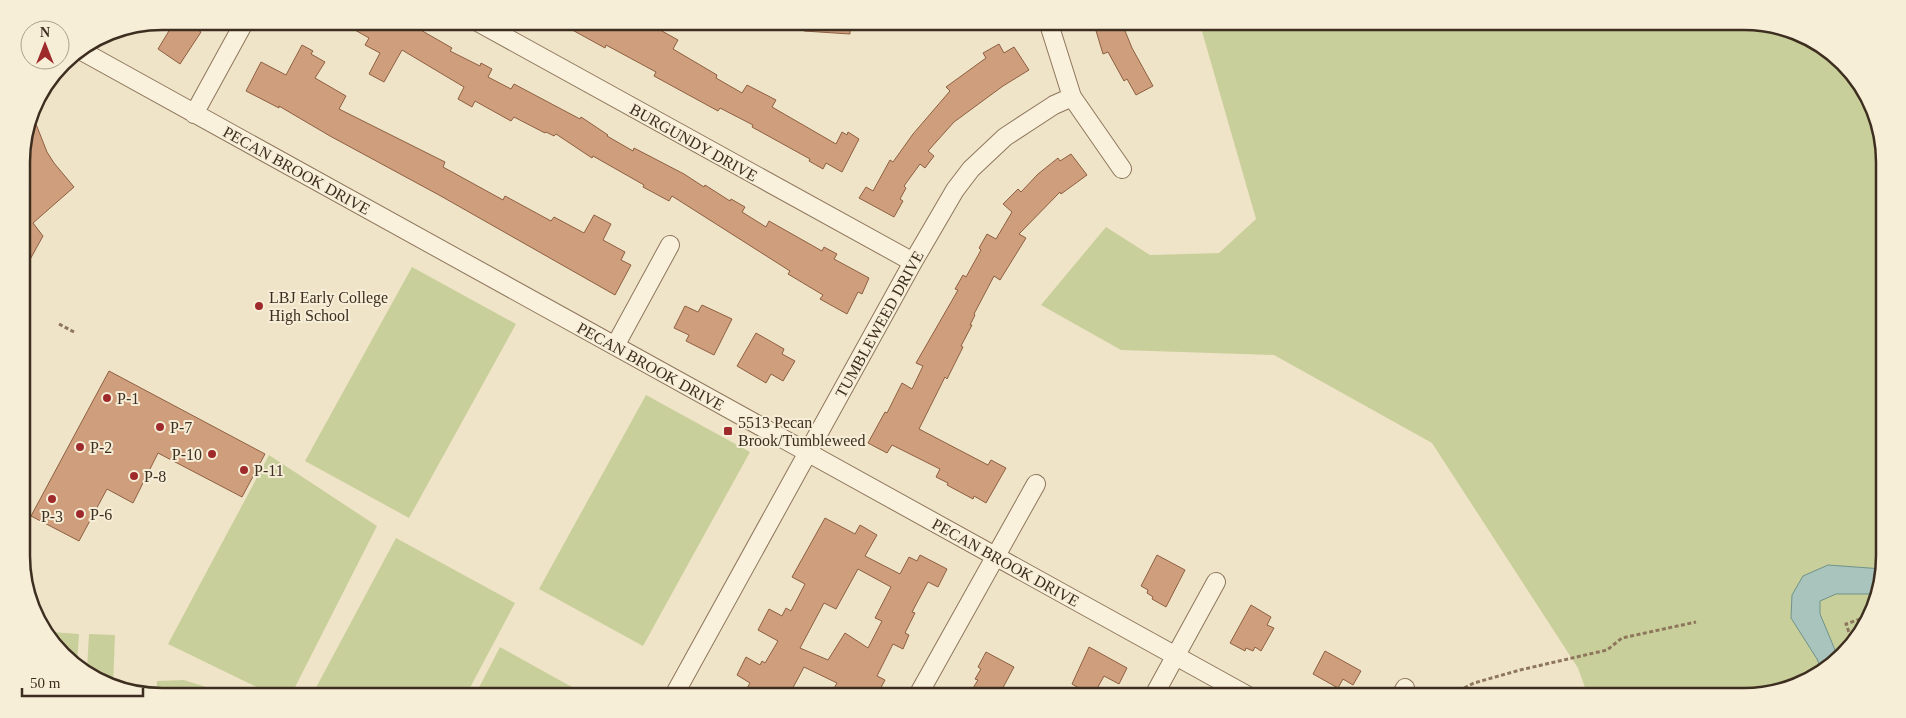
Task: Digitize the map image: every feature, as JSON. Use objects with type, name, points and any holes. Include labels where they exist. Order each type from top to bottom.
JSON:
[{"type":"street","points":[[194,114],[241,30]]},
{"type":"street","name":"BURGUNDY DRIVE","points":[[492,30],[913,262]]},
{"type":"street","points":[[1051,30],[1072,97],[1122,169]]},
{"type":"street","name":"PECAN BROOK DRIVE","points":[[86,53],[1235,688]]},
{"type":"street","name":"TUMBLEWEED DRIVE","points":[[678,688],[913,262],[955,190],[986,153],[1012,132],[1054,105],[1072,97]]},
{"type":"street","points":[[615,346],[670,245]]},
{"type":"street","points":[[922,688],[1036,484]]},
{"type":"street","points":[[1158,688],[1216,582]]},
{"type":"path","points":[[58,324],[74,332]]},
{"type":"path","points":[[1850,635],[1846,624],[1860,619]]},
{"type":"path","points":[[1464,688],[1474,683],[1520,670],[1607,650],[1622,638],[1696,622]]},
{"type":"green space","points":[[1202,30],[1744,30],[1778,34],[1818,52],[1854,88],[1866,111],[1875,144],[1876,556],[1872,590],[1854,630],[1825,661],[1795,678],[1778,684],[1753,688],[1585,688],[1578,668],[1432,443],[1274,355],[1121,350],[1041,305],[1106,227],[1150,255],[1219,253],[1256,219]]},
{"type":"green space","points":[[412,267],[516,324],[409,518],[305,461]]},
{"type":"green space","points":[[646,395],[750,452],[643,646],[539,589]]},
{"type":"green space","points":[[269,455],[377,526],[295,688],[258,688],[168,644]]},
{"type":"green space","points":[[396,538],[515,603],[470,688],[316,688]]},
{"type":"green space","points":[[54,632],[79,634],[77,657]]},
{"type":"green space","points":[[89,634],[115,635],[113,679],[87,665]]},
{"type":"green space","points":[[500,647],[574,688],[479,688]]},
{"type":"green space","points":[[184,680],[209,688],[157,688],[157,681]]},
{"type":"water","points":[[1828,565],[1875,568],[1871,594],[1836,594],[1820,601],[1820,614],[1835,651],[1819,664],[1791,618],[1792,595],[1803,576]]},
{"type":"building","points":[[170,30],[198,30],[201,32],[180,64],[158,49]]},
{"type":"building","points":[[355,30],[421,30],[452,48],[450,51],[480,66],[481,63],[492,69],[488,77],[511,89],[514,84],[580,119],[581,117],[607,136],[633,151],[634,148],[684,174],[704,187],[705,185],[730,201],[731,199],[745,207],[742,212],[766,227],[769,221],[822,251],[824,247],[837,254],[834,259],[869,278],[862,294],[858,292],[847,314],[820,299],[823,295],[788,274],[790,271],[672,196],[669,201],[593,156],[592,158],[556,134],[554,136],[545,133],[514,117],[511,121],[475,101],[472,107],[458,99],[464,87],[402,50],[384,82],[369,74],[380,53],[365,45],[369,38]]},
{"type":"building","points":[[572,30],[660,30],[678,40],[673,49],[717,75],[716,78],[742,93],[747,85],[776,100],[772,107],[836,144],[842,132],[847,135],[848,132],[859,139],[842,172],[826,163],[823,169],[809,161],[810,159],[752,127],[753,125],[720,108],[718,111],[654,76],[656,72],[606,45],[605,48]]},
{"type":"building","points":[[850,30],[850,34],[804,31]]},
{"type":"building","points":[[1096,30],[1125,30],[1132,48],[1153,86],[1136,95],[1127,79],[1124,81],[1108,52],[1103,54]]},
{"type":"building","points":[[999,44],[1004,53],[1014,47],[1029,70],[1003,86],[954,122],[928,151],[934,156],[925,168],[920,164],[904,186],[906,188],[900,199],[903,201],[894,217],[859,198],[866,187],[873,191],[890,160],[893,162],[913,134],[950,91],[946,87],[986,58],[983,53]]},
{"type":"building","points":[[302,45],[313,51],[311,54],[325,62],[315,78],[346,96],[339,109],[445,162],[443,167],[503,200],[505,196],[551,221],[554,217],[584,233],[594,215],[611,224],[603,240],[625,252],[621,260],[631,265],[615,295],[279,106],[279,108],[246,91],[261,62],[286,75]]},
{"type":"building","points":[[36,123],[47,152],[74,187],[33,223],[43,236],[30,260],[30,153]]},
{"type":"building","points":[[1071,154],[1087,175],[1061,194],[1060,192],[1019,234],[1026,238],[1000,280],[994,276],[974,314],[970,325],[972,325],[961,346],[963,347],[947,379],[945,377],[919,429],[988,465],[991,460],[1006,468],[986,503],[974,496],[973,499],[936,477],[940,469],[892,445],[887,453],[868,443],[885,412],[887,413],[902,383],[912,389],[923,366],[916,363],[958,290],[955,289],[963,275],[966,277],[981,250],[979,248],[987,234],[996,239],[1012,212],[1003,204],[1018,189],[1021,192],[1038,174],[1058,158],[1060,161]]},
{"type":"building","points":[[702,305],[732,319],[714,355],[686,341],[689,335],[674,328],[685,306],[698,312]]},
{"type":"building","points":[[756,333],[784,349],[782,354],[795,361],[783,381],[771,374],[766,383],[737,366]]},
{"type":"building","points":[[109,371],[265,454],[242,497],[158,453],[133,503],[107,489],[79,541],[31,516]]},
{"type":"building","points":[[825,518],[855,534],[860,525],[877,535],[865,556],[900,574],[909,557],[917,561],[920,555],[947,569],[938,587],[928,582],[912,612],[915,613],[905,633],[909,635],[903,649],[893,644],[877,676],[885,680],[881,688],[834,688],[837,683],[804,667],[793,688],[747,688],[750,683],[737,675],[746,657],[760,665],[762,661],[765,663],[778,641],[758,630],[769,609],[782,616],[786,608],[791,611],[805,584],[792,577]],"holes":[[[858,569],[891,587],[875,618],[882,621],[868,648],[845,633],[828,660],[800,648],[824,603],[836,609]]]},
{"type":"building","points":[[1157,555],[1185,570],[1166,607],[1152,599],[1153,597],[1147,593],[1148,590],[1141,586]]},
{"type":"building","points":[[1251,605],[1271,617],[1267,625],[1274,628],[1261,651],[1255,647],[1253,651],[1246,648],[1245,651],[1230,643]]},
{"type":"building","points":[[1089,647],[1127,668],[1119,684],[1104,676],[1097,688],[1079,688],[1072,684]]},
{"type":"building","points":[[1325,651],[1361,671],[1353,685],[1343,679],[1338,688],[1313,674]]},
{"type":"building","points":[[986,652],[1014,667],[1003,688],[973,688],[978,680],[975,679],[981,669],[978,667]]},
{"type":"place","name":"LBJ Early College High School","points":[[259,306]]},
{"type":"place","name":"P-1","points":[[107,398]]},
{"type":"place","name":"P-7","points":[[160,427]]},
{"type":"place","name":"5513 Pecan Brook/Tumbleweed","points":[[728,431]]},
{"type":"place","name":"P-2","points":[[80,447]]},
{"type":"place","name":"P-10","points":[[212,454]]},
{"type":"place","name":"P-11","points":[[244,470]]},
{"type":"place","name":"P-8","points":[[134,476]]},
{"type":"place","name":"P-3","points":[[52,499]]},
{"type":"place","name":"P-6","points":[[80,514]]}]
